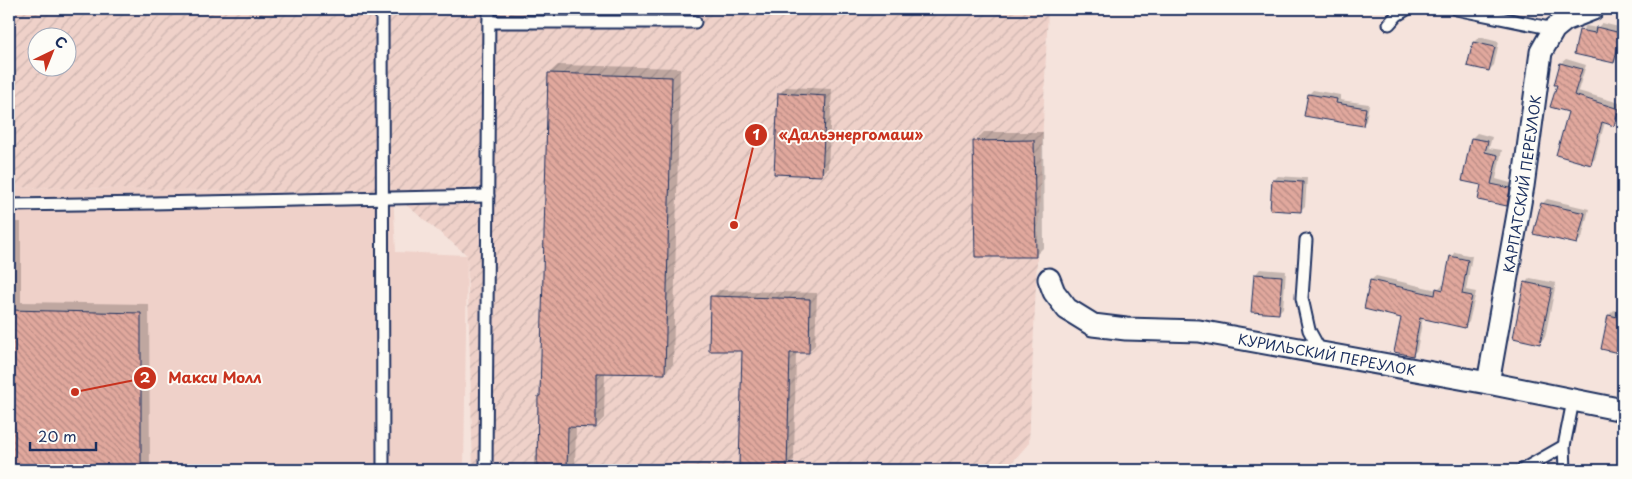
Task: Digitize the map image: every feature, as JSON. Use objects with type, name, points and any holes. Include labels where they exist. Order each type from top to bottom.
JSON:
[{"type":"street","name":"КАРПАТСКИЙ ПЕРЕУЛОК","points":[[1488,383],[1523,186],[1541,52],[1554,29],[1565,20],[1593,9]]},
{"type":"street","name":"КУРИЛЬСКИЙ ПЕРЕУЛОК","points":[[1049,279],[1054,292],[1067,309],[1093,325],[1126,329],[1199,331],[1488,383],[1623,410]]},
{"type":"lane","points":[[382,9],[384,198],[383,470]]},
{"type":"lane","points":[[486,470],[489,9]]},
{"type":"lane","points":[[1389,24],[1408,9]]},
{"type":"lane","points":[[1456,9],[1554,29]]},
{"type":"lane","points":[[488,22],[695,22]]},
{"type":"lane","points":[[9,205],[152,204],[488,196]]},
{"type":"lane","points":[[1306,240],[1302,298],[1309,330],[1321,352]]},
{"type":"lane","points":[[1565,470],[1564,446],[1573,401]]},
{"type":"lane","points":[[1522,470],[1564,446]]},
{"type":"shaded area","points":[[9,9],[1048,9],[1029,443],[1005,470],[473,470],[467,255],[393,194],[9,187]]},
{"type":"shaded area","points":[[9,187],[393,194],[396,252],[467,255],[464,470],[9,470]]},
{"type":"building","points":[[1596,27],[1621,33],[1614,63],[1574,54],[1579,30],[1595,33]]},
{"type":"building","points":[[1473,42],[1495,47],[1489,71],[1467,66]]},
{"type":"building","points":[[1560,63],[1582,69],[1574,95],[1619,109],[1614,126],[1602,122],[1591,165],[1556,155],[1568,112],[1550,107],[1557,85],[1554,85]]},
{"type":"building","points":[[548,73],[672,77],[665,374],[596,373],[596,428],[568,427],[567,470],[537,470]]},
{"type":"building","points":[[778,93],[826,96],[822,176],[774,174]]},
{"type":"building","points":[[1308,94],[1337,99],[1336,103],[1366,108],[1363,126],[1304,116]]},
{"type":"building","points":[[1471,138],[1488,141],[1485,152],[1498,155],[1491,184],[1510,188],[1507,206],[1478,200],[1481,185],[1462,181]]},
{"type":"building","points":[[1034,140],[1036,257],[975,257],[973,141]]},
{"type":"building","points":[[1272,180],[1303,182],[1301,212],[1270,210]]},
{"type":"building","points":[[1541,203],[1585,213],[1577,244],[1533,234]]},
{"type":"building","points":[[1450,256],[1468,260],[1462,294],[1472,296],[1465,328],[1420,318],[1413,356],[1394,352],[1401,318],[1364,309],[1370,280],[1435,295],[1436,288],[1443,290]]},
{"type":"building","points":[[1254,274],[1282,276],[1279,314],[1251,312]]},
{"type":"building","points":[[1524,282],[1552,288],[1540,344],[1513,338]]},
{"type":"building","points":[[710,296],[810,299],[809,353],[790,353],[787,469],[739,467],[742,351],[709,351]]},
{"type":"building","points":[[9,310],[141,313],[141,470],[9,470]]},
{"type":"building","points":[[1608,315],[1623,318],[1623,354],[1601,349]]},
{"type":"place","name":"«Дальэнергомаш»","points":[[734,225]]},
{"type":"place","name":"Макси Молл","points":[[75,392]]}]
